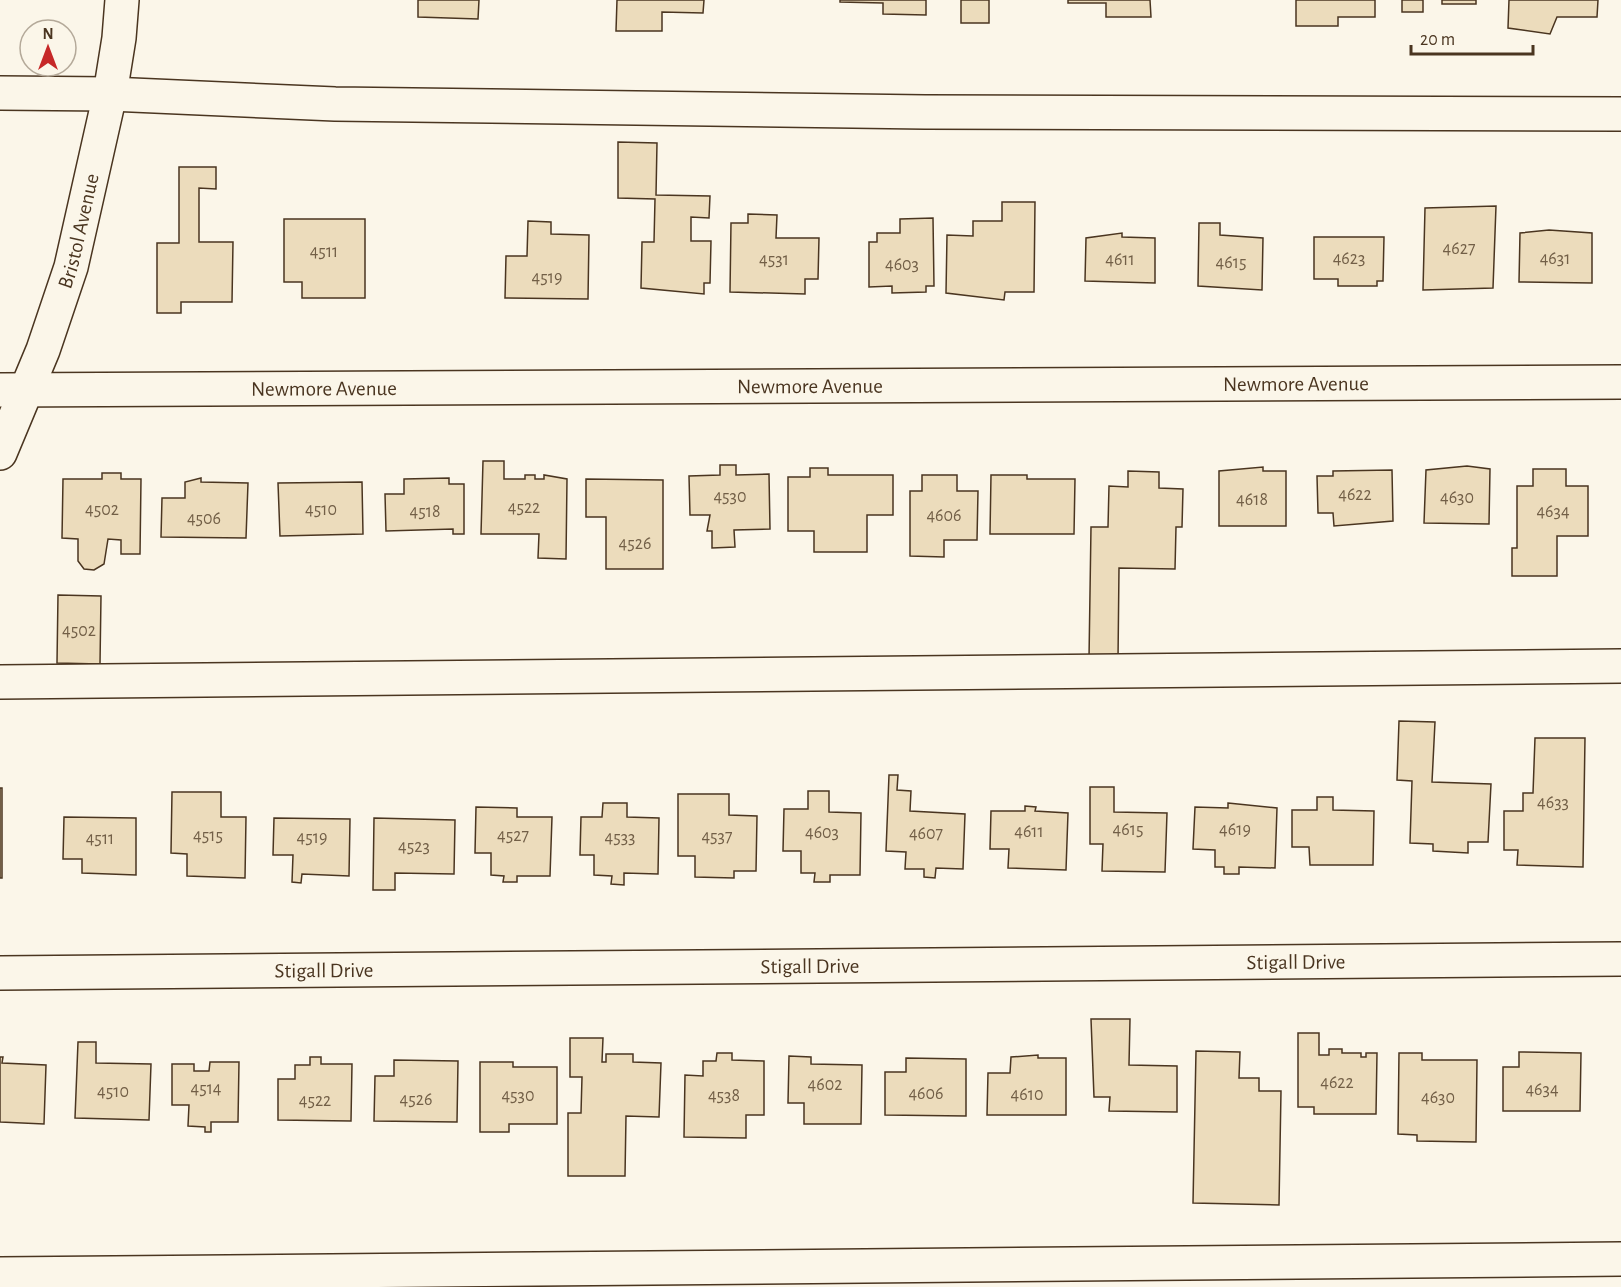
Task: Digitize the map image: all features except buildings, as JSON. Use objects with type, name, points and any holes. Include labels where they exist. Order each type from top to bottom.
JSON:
[{"type":"street","name":"Bristol Avenue","points":[[0,453],[14,390],[43,350],[71,267],[110,94],[119,38],[122,0]]},
{"type":"street","points":[[0,93],[110,94],[335,104],[925,112],[1621,114]]},
{"type":"street","name":"Newmore Avenue","points":[[14,390],[1621,382]]},
{"type":"street","points":[[0,682],[1621,666]]},
{"type":"street","name":"Stigall Drive","points":[[0,973],[1621,959]]},
{"type":"street","points":[[0,1274],[1621,1258]]}]
